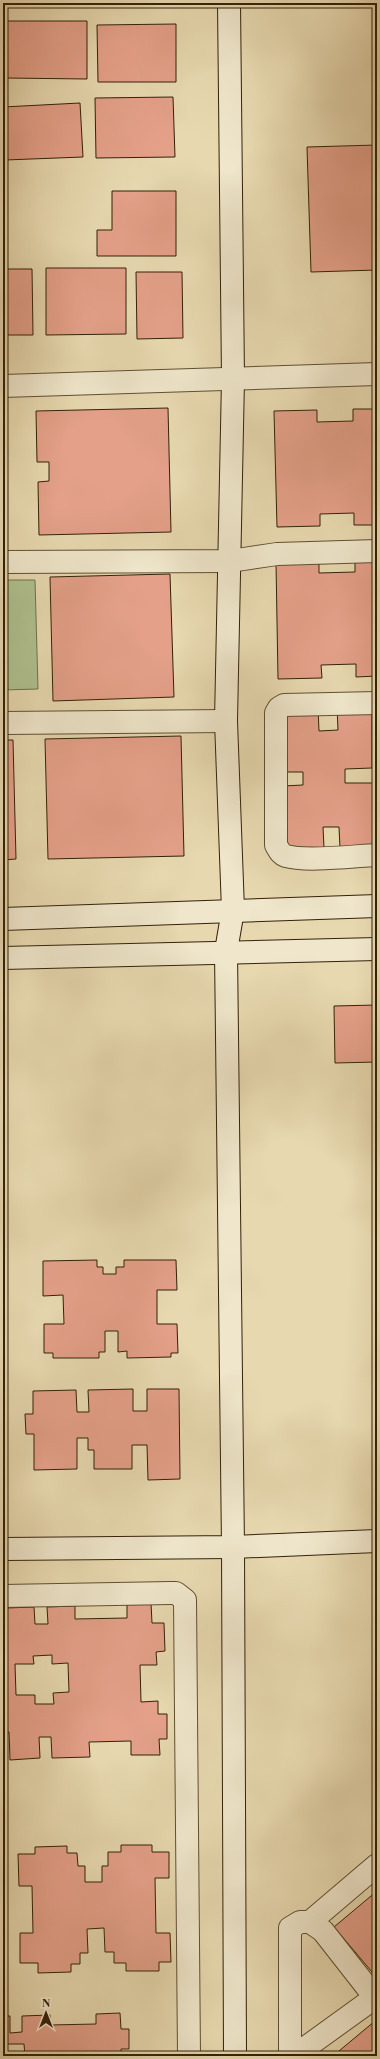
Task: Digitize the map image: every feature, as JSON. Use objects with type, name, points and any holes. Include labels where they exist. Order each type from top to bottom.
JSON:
[{"type":"street","points":[[229,3],[233,379],[226,721],[233,910],[226,951],[233,1547],[235,2056]]},
{"type":"street","points":[[3,386],[377,374]]},
{"type":"street","points":[[3,562],[230,561],[277,554],[377,551]]},
{"type":"street","points":[[377,703],[284,705],[279,708],[276,713],[276,845],[279,852],[285,856],[299,858],[377,855]]},
{"type":"street","points":[[3,723],[226,721]]},
{"type":"street","points":[[3,919],[377,906]]},
{"type":"street","points":[[3,958],[226,951],[377,949]]},
{"type":"street","points":[[3,1549],[233,1547],[377,1541]]},
{"type":"street","points":[[3,1596],[176,1593],[185,1600],[189,2056]]},
{"type":"street","points":[[310,1922],[377,1865]]},
{"type":"street","points":[[290,2056],[290,1928],[300,1922],[310,1922],[323,1931],[376,1998],[294,2056]]},
{"type":"green space","points":[[3,580],[35,580],[38,689],[3,690]]},
{"type":"building","points":[[6,21],[87,21],[87,79],[6,78]]},
{"type":"building","points":[[176,24],[176,82],[98,82],[97,25]]},
{"type":"building","points":[[173,97],[175,157],[96,158],[95,98]]},
{"type":"building","points":[[80,103],[83,157],[5,160],[3,107]]},
{"type":"building","points":[[377,145],[377,270],[311,272],[307,147]]},
{"type":"building","points":[[112,191],[176,191],[176,256],[97,256],[97,230],[112,230]]},
{"type":"building","points":[[46,268],[126,268],[126,334],[46,335]]},
{"type":"building","points":[[3,269],[32,269],[33,335],[3,335]]},
{"type":"building","points":[[136,272],[182,272],[183,338],[137,339]]},
{"type":"building","points":[[168,408],[171,532],[39,535],[38,482],[49,481],[49,462],[37,462],[36,411]]},
{"type":"building","points":[[353,409],[377,409],[377,525],[354,525],[354,513],[320,514],[320,526],[277,527],[274,411],[317,410],[317,422],[353,421]]},
{"type":"building","points":[[3,413],[7,533],[3,533]]},
{"type":"building","points":[[355,560],[377,560],[377,676],[356,677],[356,664],[321,665],[322,678],[278,679],[276,563],[319,562],[319,573],[355,572]]},
{"type":"building","points":[[170,574],[174,697],[53,701],[50,577]]},
{"type":"building","points":[[318,708],[319,731],[338,730],[337,708],[372,708],[372,768],[345,769],[345,783],[373,783],[374,848],[340,848],[339,827],[323,827],[324,848],[284,849],[283,786],[303,785],[303,772],[283,772],[282,709]]},
{"type":"building","points":[[181,736],[184,856],[48,859],[45,739]]},
{"type":"building","points":[[3,740],[13,740],[16,859],[3,860]]},
{"type":"building","points":[[377,1005],[377,1062],[335,1063],[334,1006]]},
{"type":"building","points":[[97,1260],[97,1267],[103,1267],[103,1274],[116,1274],[116,1267],[124,1267],[124,1260],[176,1260],[177,1290],[157,1290],[157,1324],[177,1324],[178,1353],[171,1353],[171,1357],[127,1358],[127,1351],[118,1352],[118,1331],[105,1331],[105,1352],[99,1352],[99,1358],[53,1358],[53,1353],[44,1353],[44,1324],[64,1324],[63,1295],[43,1296],[43,1261]]},
{"type":"building","points":[[133,1389],[133,1411],[147,1411],[147,1389],[179,1389],[180,1479],[148,1480],[147,1445],[132,1445],[132,1469],[94,1469],[94,1450],[88,1450],[88,1438],[77,1438],[77,1469],[34,1470],[34,1434],[26,1434],[25,1414],[33,1414],[33,1391],[76,1390],[77,1412],[89,1412],[88,1390]]},
{"type":"building","points":[[151,1603],[152,1623],[164,1623],[165,1651],[156,1652],[157,1665],[140,1665],[141,1702],[158,1701],[158,1714],[167,1714],[167,1739],[159,1739],[160,1755],[131,1755],[131,1741],[89,1742],[90,1757],[52,1758],[51,1737],[39,1737],[40,1758],[10,1760],[9,1732],[3,1732],[3,1620],[7,1619],[6,1608],[34,1607],[35,1624],[48,1624],[47,1607],[75,1606],[75,1619],[127,1618],[127,1604]],"holes":[[[52,1655],[52,1664],[68,1663],[69,1692],[53,1693],[54,1704],[35,1704],[35,1695],[16,1695],[15,1664],[34,1664],[33,1656]]]},
{"type":"building","points":[[121,1845],[152,1845],[152,1852],[169,1852],[169,1878],[155,1878],[156,1933],[170,1933],[171,1962],[159,1962],[159,1971],[126,1971],[126,1963],[114,1963],[114,1952],[105,1952],[104,1928],[87,1929],[88,1953],[80,1953],[80,1964],[71,1964],[71,1972],[38,1973],[38,1963],[20,1963],[20,1933],[33,1933],[32,1886],[19,1886],[18,1854],[35,1854],[35,1847],[67,1846],[67,1853],[77,1853],[78,1866],[85,1866],[85,1882],[102,1882],[102,1866],[108,1866],[108,1852],[121,1852]]},
{"type":"building","points":[[377,1891],[377,1968],[372,1972],[334,1927]]},
{"type":"building","points":[[120,2013],[121,2029],[129,2029],[129,2049],[121,2049],[121,2056],[25,2056],[24,2044],[7,2044],[8,2056],[3,2056],[3,2016],[10,2016],[10,2033],[22,2032],[22,2016],[50,2015],[50,2025],[96,2024],[96,2014]]},
{"type":"building","points":[[375,2021],[377,2056],[333,2056]]}]
